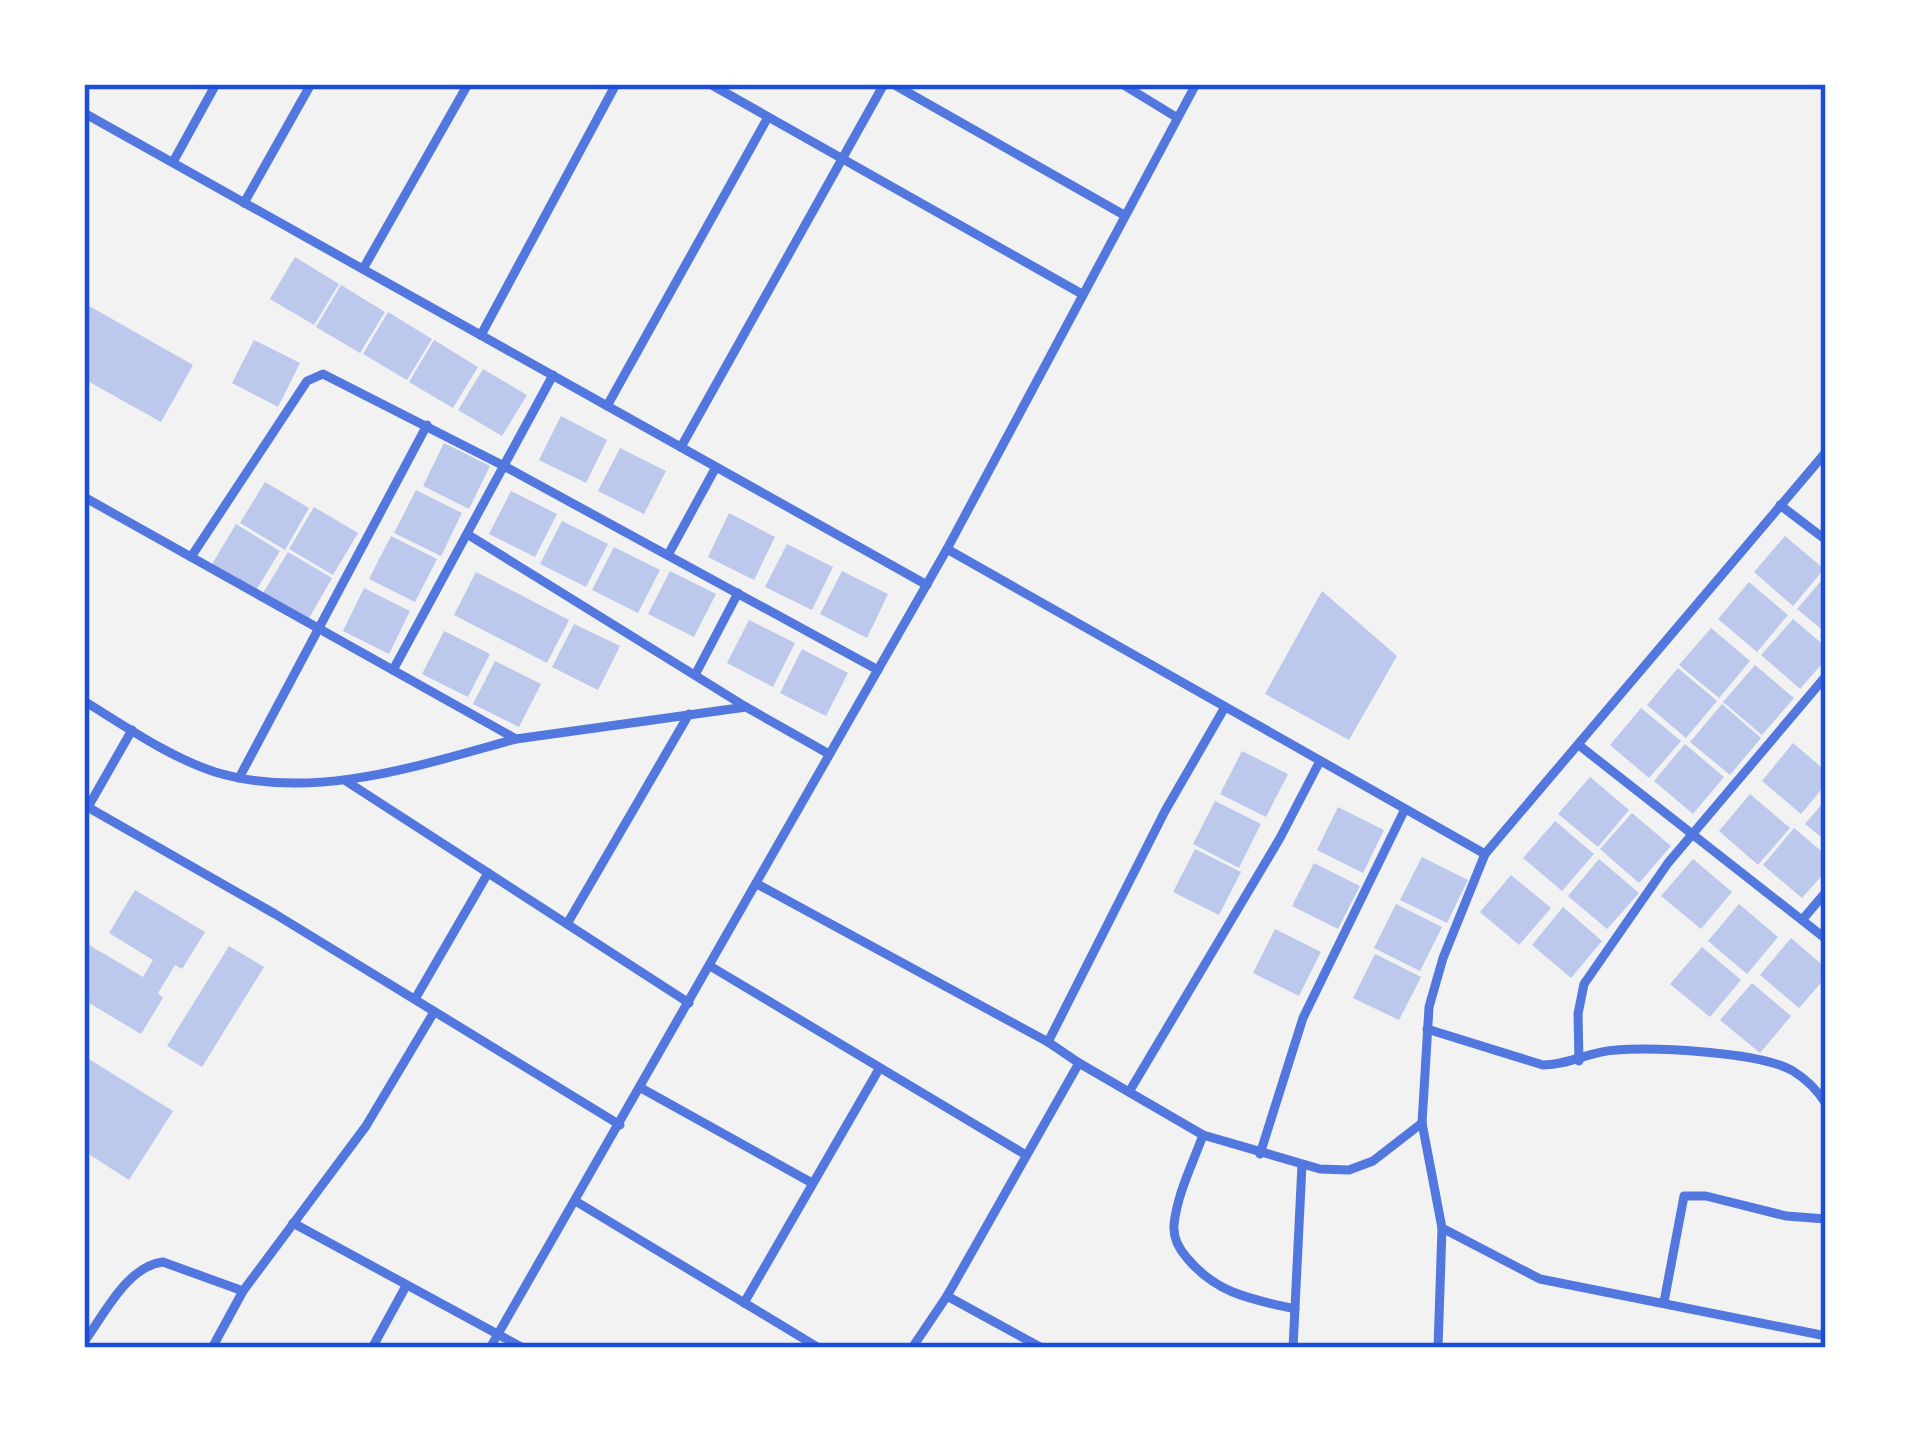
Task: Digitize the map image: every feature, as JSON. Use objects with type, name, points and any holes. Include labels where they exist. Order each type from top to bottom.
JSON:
[{"type":"street","points":[[173,162],[216,84]]},
{"type":"street","points":[[244,203],[310,84]]},
{"type":"street","points":[[363,269],[468,84]]},
{"type":"street","points":[[482,335],[616,84]]},
{"type":"street","points":[[710,84],[1082,294]]},
{"type":"street","points":[[681,447],[884,84]]},
{"type":"street","points":[[893,84],[1124,215]]},
{"type":"street","points":[[1122,84],[1176,117]]},
{"type":"street","points":[[490,1348],[927,585],[1196,84]]},
{"type":"street","points":[[84,113],[927,585]]},
{"type":"street","points":[[607,406],[768,117]]},
{"type":"street","points":[[393,670],[553,375]]},
{"type":"street","points":[[191,557],[314,376],[334,376],[878,670]]},
{"type":"street","points":[[239,778],[427,425]]},
{"type":"street","points":[[1438,1348],[1442,1228],[1422,1123],[1427,1029],[1444,958],[1485,854],[1826,452]]},
{"type":"street","points":[[668,555],[716,467]]},
{"type":"street","points":[[84,497],[516,739]]},
{"type":"street","points":[[1780,505],[1826,541]]},
{"type":"street","points":[[467,534],[830,754]]},
{"type":"street","points":[[947,549],[1485,854]]},
{"type":"street","points":[[695,675],[738,593]]},
{"type":"street","points":[[1579,1060],[1578,1014],[1584,984],[1691,835],[1826,676]]},
{"type":"street","points":[[84,701],[188,760],[239,778],[346,781],[516,739],[746,707]]},
{"type":"street","points":[[1048,1042],[1165,811],[1225,707]]},
{"type":"street","points":[[568,924],[689,714]]},
{"type":"street","points":[[132,730],[86,806],[620,1125]]},
{"type":"street","points":[[1580,746],[1826,940]]},
{"type":"street","points":[[1129,1092],[1280,838],[1320,761]]},
{"type":"street","points":[[346,781],[689,1004]]},
{"type":"street","points":[[1260,1154],[1303,1018],[1406,809]]},
{"type":"street","points":[[415,999],[488,873]]},
{"type":"street","points":[[757,884],[1048,1042],[1203,1135],[1302,1166],[1349,1170],[1373,1161],[1422,1123]]},
{"type":"street","points":[[1802,920],[1826,892]]},
{"type":"street","points":[[710,966],[1025,1155]]},
{"type":"street","points":[[212,1348],[243,1292],[366,1126],[434,1012]]},
{"type":"street","points":[[1427,1029],[1543,1065],[1633,1049],[1762,1060],[1791,1070],[1818,1091],[1826,1104]]},
{"type":"street","points":[[912,1348],[1079,1063]]},
{"type":"street","points":[[744,1303],[879,1069]]},
{"type":"street","points":[[641,1088],[812,1184]]},
{"type":"street","points":[[1203,1135],[1173,1230],[1179,1249],[1203,1277],[1228,1293],[1294,1310]]},
{"type":"street","points":[[1293,1348],[1302,1166]]},
{"type":"street","points":[[1664,1302],[1684,1196],[1826,1219]]},
{"type":"street","points":[[577,1202],[819,1348]]},
{"type":"street","points":[[293,1222],[523,1348]]},
{"type":"street","points":[[1442,1228],[1540,1279],[1826,1336]]},
{"type":"street","points":[[84,1342],[148,1264],[163,1262],[243,1292]]},
{"type":"street","points":[[372,1348],[406,1286]]},
{"type":"street","points":[[946,1296],[1042,1348]]},
{"type":"street","points":[[1810,1334],[1810,1348]]},
{"type":"building","points":[[295,257],[339,284],[314,325],[270,299]]},
{"type":"building","points":[[341,285],[385,312],[360,353],[316,327]]},
{"type":"building","points":[[84,303],[193,365],[161,422],[84,379]]},
{"type":"building","points":[[388,312],[432,339],[407,380],[363,354]]},
{"type":"building","points":[[254,340],[300,363],[278,407],[232,383]]},
{"type":"building","points":[[434,340],[478,367],[453,408],[409,382]]},
{"type":"building","points":[[483,369],[527,395],[502,436],[458,410]]},
{"type":"building","points":[[561,416],[607,440],[586,483],[539,460]]},
{"type":"building","points":[[444,443],[490,466],[469,509],[423,486]]},
{"type":"building","points":[[620,448],[666,471],[644,514],[598,491]]},
{"type":"building","points":[[265,482],[309,508],[285,550],[240,523]]},
{"type":"building","points":[[416,490],[462,513],[441,556],[394,533]]},
{"type":"building","points":[[511,491],[557,514],[535,557],[489,534]]},
{"type":"building","points":[[314,507],[358,533],[333,575],[289,549]]},
{"type":"building","points":[[729,513],[775,537],[754,580],[708,557]]},
{"type":"building","points":[[562,521],[608,544],[586,587],[540,564]]},
{"type":"building","points":[[236,524],[280,551],[255,592],[211,566]]},
{"type":"building","points":[[391,536],[437,559],[415,602],[369,579]]},
{"type":"building","points":[[1785,536],[1824,569],[1793,606],[1754,572]]},
{"type":"building","points":[[787,544],[833,567],[812,610],[765,587]]},
{"type":"building","points":[[614,547],[660,570],[638,613],[592,590]]},
{"type":"building","points":[[288,552],[332,578],[308,620],[263,593]]},
{"type":"building","points":[[670,571],[716,594],[694,637],[648,614]]},
{"type":"building","points":[[842,571],[888,594],[867,638],[820,614]]},
{"type":"building","points":[[476,572],[569,620],[547,663],[454,615]]},
{"type":"building","points":[[1826,575],[1826,633],[1797,609]]},
{"type":"building","points":[[1749,582],[1788,615],[1757,652],[1718,619]]},
{"type":"building","points":[[364,588],[410,611],[389,654],[343,631]]},
{"type":"building","points":[[1322,591],[1397,656],[1349,740],[1265,694]]},
{"type":"building","points":[[1793,619],[1826,647],[1826,659],[1800,689],[1761,655]]},
{"type":"building","points":[[749,620],[795,643],[773,687],[727,663]]},
{"type":"building","points":[[574,624],[620,646],[598,690],[552,667]]},
{"type":"building","points":[[1711,628],[1750,661],[1719,698],[1679,665]]},
{"type":"building","points":[[444,631],[490,654],[468,697],[422,674]]},
{"type":"building","points":[[802,649],[848,673],[826,716],[780,693]]},
{"type":"building","points":[[495,661],[541,684],[519,727],[473,704]]},
{"type":"building","points":[[1755,665],[1794,698],[1762,735],[1723,702]]},
{"type":"building","points":[[1678,668],[1717,701],[1686,738],[1647,705]]},
{"type":"building","points":[[1722,704],[1761,738],[1730,775],[1690,742]]},
{"type":"building","points":[[1641,708],[1681,741],[1649,778],[1610,745]]},
{"type":"building","points":[[1793,743],[1826,771],[1826,784],[1801,814],[1762,781]]},
{"type":"building","points":[[1685,744],[1724,777],[1693,814],[1654,781]]},
{"type":"building","points":[[1242,751],[1288,774],[1266,817],[1220,794]]},
{"type":"building","points":[[1590,777],[1629,810],[1598,847],[1558,814]]},
{"type":"building","points":[[1750,794],[1790,828],[1758,865],[1719,831]]},
{"type":"building","points":[[1826,799],[1826,841],[1805,824]]},
{"type":"building","points":[[1215,801],[1261,824],[1239,868],[1193,844]]},
{"type":"building","points":[[1338,807],[1384,830],[1363,873],[1317,850]]},
{"type":"building","points":[[1632,813],[1671,846],[1639,883],[1600,849]]},
{"type":"building","points":[[1555,821],[1594,854],[1562,891],[1523,858]]},
{"type":"building","points":[[1794,828],[1826,855],[1826,871],[1802,898],[1763,865]]},
{"type":"building","points":[[1195,849],[1241,872],[1219,915],[1173,892]]},
{"type":"building","points":[[1422,857],[1468,880],[1447,923],[1400,900]]},
{"type":"building","points":[[1599,859],[1639,893],[1607,929],[1568,896]]},
{"type":"building","points":[[1693,859],[1732,892],[1701,929],[1661,896]]},
{"type":"building","points":[[1314,863],[1360,886],[1338,929],[1292,906]]},
{"type":"building","points":[[1511,875],[1551,908],[1519,945],[1480,912]]},
{"type":"building","points":[[135,890],[205,932],[182,969],[175,965],[158,993],[163,998],[141,1034],[84,1000],[84,942],[143,977],[153,960],[109,933]]},
{"type":"building","points":[[1396,904],[1442,927],[1420,971],[1374,948]]},
{"type":"building","points":[[1739,904],[1778,937],[1747,974],[1708,941]]},
{"type":"building","points":[[1563,907],[1602,941],[1571,978],[1532,945]]},
{"type":"building","points":[[1275,929],[1321,952],[1299,996],[1253,973]]},
{"type":"building","points":[[1791,938],[1826,968],[1826,977],[1799,1008],[1760,975]]},
{"type":"building","points":[[229,946],[264,967],[202,1067],[167,1046]]},
{"type":"building","points":[[1702,947],[1741,980],[1710,1017],[1670,984]]},
{"type":"building","points":[[1375,954],[1421,977],[1399,1020],[1353,998]]},
{"type":"building","points":[[1752,983],[1791,1016],[1760,1053],[1720,1020]]},
{"type":"building","points":[[84,1056],[173,1111],[129,1180],[84,1151]]}]
